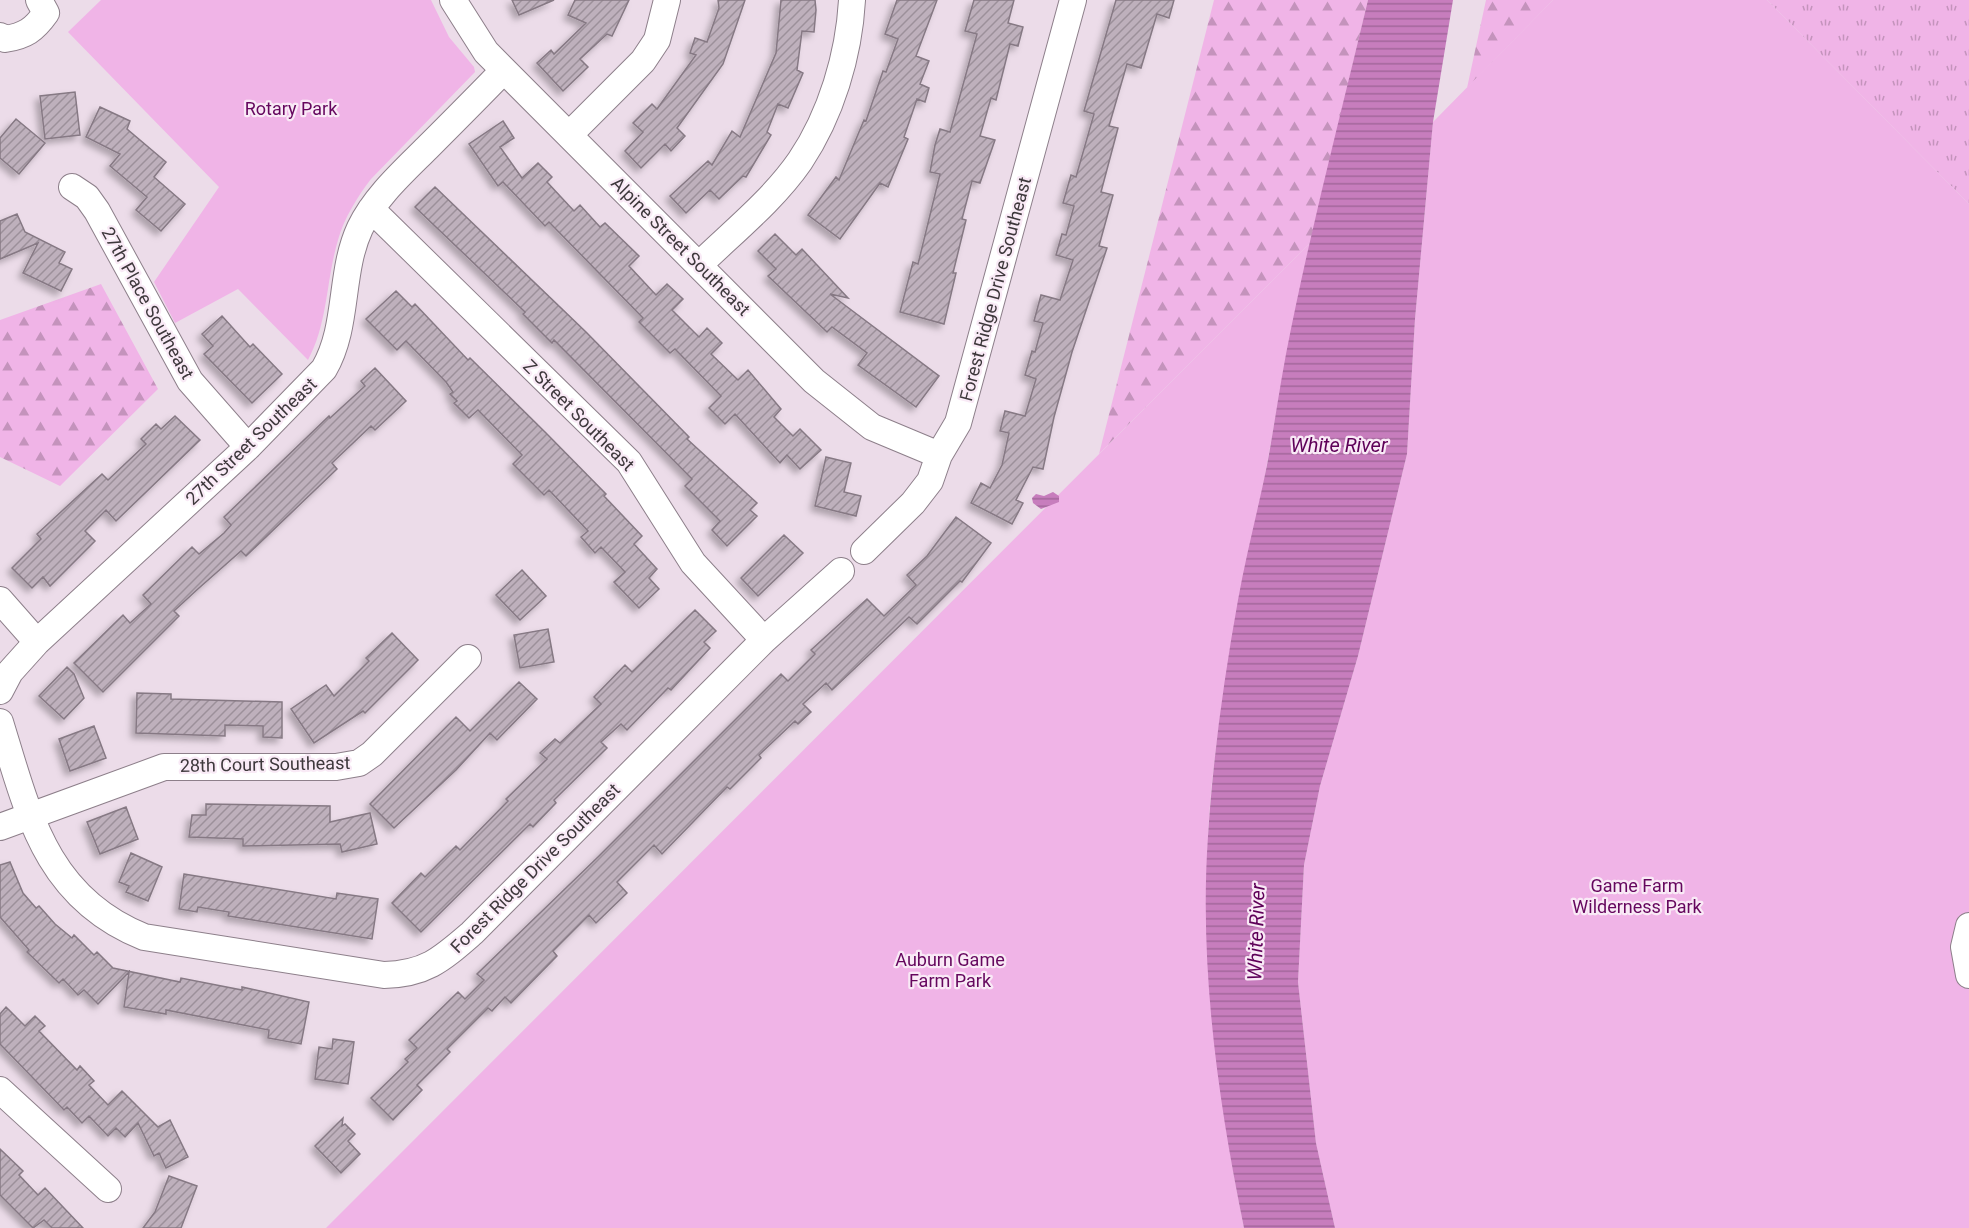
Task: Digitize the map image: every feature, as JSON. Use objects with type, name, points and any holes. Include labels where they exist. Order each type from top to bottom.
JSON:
[{"type":"street","points":[[0,36],[5,39],[23,37],[37,27],[46,13],[39,0]]},
{"type":"street","name":"Alpine Street Southeast","points":[[453,0],[486,52],[700,264],[814,381],[872,427],[939,455]]},
{"type":"street","points":[[570,134],[643,61],[657,40],[667,0]]},
{"type":"street","points":[[700,264],[782,183],[800,160],[822,119],[838,76],[850,31],[852,0]]},
{"type":"street","name":"Forest Ridge Drive Southeast","points":[[864,551],[913,503],[930,481],[939,455],[958,423],[1073,0]]},
{"type":"street","name":"27th Street Southeast","points":[[0,691],[10,672],[37,642],[248,447],[307,388],[332,355],[353,249],[371,209],[396,179],[504,70]]},
{"type":"street","name":"27th Place Southeast","points":[[72,187],[87,197],[98,211],[190,381],[248,447]]},
{"type":"street","name":"Z Street Southeast","points":[[371,209],[629,462],[693,563],[764,640]]},
{"type":"street","name":"Forest Ridge Drive Southeast","points":[[29,817],[63,877],[100,914],[144,937],[384,975],[411,973],[437,963],[472,933],[764,640],[840,571]]},
{"type":"street","points":[[0,600],[37,642]]},
{"type":"street","name":"28th Court Southeast","points":[[0,827],[164,766],[325,767],[359,763],[372,754],[468,658]]},
{"type":"street","points":[[0,722],[29,817]]},
{"type":"street","points":[[1969,926],[1964,947],[1969,975]]},
{"type":"street","points":[[0,1090],[108,1189]]},
{"type":"green space","name":"Rotary Park","points":[[101,0],[431,0],[449,37],[474,67],[475,72],[371,179],[352,208],[338,240],[323,316],[315,346],[308,360],[238,289],[175,323],[154,282],[219,187],[68,32]]},
{"type":"green space","points":[[1214,0],[1368,0],[1310,243],[1099,454]]},
{"type":"green space","points":[[1486,0],[1553,0],[1467,88]]},
{"type":"green space","name":"Game Farm Wilderness Park","points":[[1553,0],[1767,0],[1969,204],[1969,1228],[1335,1228],[1316,1143],[1298,982],[1304,865],[1320,786],[1358,656],[1407,454],[1415,319],[1433,122]]},
{"type":"green space","points":[[1767,0],[1969,0],[1969,204]]},
{"type":"green space","name":"Auburn Game Farm Park","points":[[1310,243],[1228,672],[1217,739],[1210,806],[1207,889],[1210,987],[1220,1084],[1244,1228],[326,1228]]},
{"type":"green space","points":[[101,284],[158,389],[60,486],[0,457],[0,320]]},
{"type":"water","name":"White River","points":[[1368,0],[1453,0],[1433,122],[1415,319],[1407,454],[1358,656],[1320,786],[1304,865],[1298,982],[1316,1143],[1335,1228],[1244,1228],[1226,1131],[1209,984],[1206,885],[1213,777],[1233,629],[1267,465],[1286,354]]},
{"type":"water","points":[[1053,492],[1059,496],[1059,502],[1041,509],[1033,503],[1032,498],[1036,494],[1044,496]]},
{"type":"building","points":[[512,0],[554,0],[519,15]]},
{"type":"building","points":[[575,0],[629,0],[612,36],[607,34],[580,59],[588,67],[563,91],[537,63],[551,50],[554,54],[586,23],[568,15]]},
{"type":"building","points":[[718,0],[745,0],[723,64],[677,128],[685,136],[671,151],[665,144],[641,168],[625,151],[643,132],[633,123],[652,104],[657,109],[696,55],[690,53],[695,38],[707,42],[719,8]]},
{"type":"building","points":[[781,0],[815,0],[816,10],[814,32],[802,31],[797,70],[803,73],[788,108],[778,104],[767,132],[771,135],[746,177],[743,176],[719,199],[710,190],[686,213],[670,196],[708,161],[712,165],[732,131],[740,137],[776,53]]},
{"type":"building","points":[[897,0],[937,0],[916,56],[929,61],[920,84],[929,88],[925,102],[917,99],[904,137],[908,139],[888,187],[880,183],[840,239],[808,215],[836,177],[839,180],[864,120],[866,121],[883,71],[886,72],[898,39],[885,34]]},
{"type":"building","points":[[974,0],[1014,0],[1008,23],[1023,27],[1018,46],[1010,44],[996,100],[991,98],[980,136],[995,140],[980,183],[972,181],[962,219],[966,220],[944,324],[900,312],[913,262],[918,264],[940,174],[930,172],[935,145],[940,129],[950,132],[977,34],[965,31]]},
{"type":"building","points":[[1116,0],[1174,0],[1169,18],[1157,14],[1141,68],[1127,64],[1109,126],[1118,128],[1101,192],[1113,195],[1099,246],[1107,248],[1072,352],[1054,417],[1043,469],[1033,467],[1016,500],[1023,503],[1012,524],[971,503],[981,483],[990,488],[1002,465],[1009,433],[1000,431],[1005,411],[1025,416],[1036,379],[1025,375],[1032,351],[1035,352],[1043,323],[1034,321],[1041,295],[1060,300],[1073,260],[1056,255],[1062,234],[1066,235],[1074,206],[1063,203],[1071,175],[1076,177],[1094,114],[1084,111]]},
{"type":"building","points":[[75,92],[80,135],[45,139],[40,96]]},
{"type":"building","points":[[100,107],[130,121],[127,129],[166,162],[154,177],[185,204],[161,231],[136,210],[147,197],[110,166],[120,154],[86,137]]},
{"type":"building","points":[[16,119],[45,143],[19,174],[0,158],[0,138]]},
{"type":"building","points":[[503,121],[514,138],[500,147],[522,178],[538,163],[552,177],[547,182],[574,211],[580,205],[600,227],[605,223],[639,256],[629,266],[656,295],[667,284],[683,299],[672,310],[699,337],[707,328],[722,343],[711,354],[738,380],[748,370],[781,409],[774,417],[793,436],[800,429],[821,450],[800,469],[787,455],[780,463],[735,414],[725,424],[709,408],[721,396],[675,349],[670,353],[639,322],[643,318],[549,222],[545,226],[503,182],[498,186],[469,144]]},
{"type":"building","points":[[435,187],[586,332],[689,437],[687,439],[757,503],[750,510],[757,516],[727,546],[712,530],[720,521],[685,486],[692,479],[554,340],[552,343],[523,314],[525,312],[415,207]]},
{"type":"building","points":[[17,214],[25,232],[65,252],[59,263],[72,269],[61,291],[23,273],[38,243],[0,259],[0,221]]},
{"type":"building","points":[[775,234],[796,255],[802,249],[848,298],[830,294],[939,376],[916,407],[858,365],[867,353],[832,327],[827,332],[768,276],[776,269],[758,251]]},
{"type":"building","points":[[396,291],[412,307],[415,304],[468,360],[470,358],[546,433],[606,494],[604,496],[642,536],[634,544],[657,569],[649,578],[659,589],[639,608],[614,582],[625,572],[601,547],[595,553],[581,537],[588,531],[549,490],[544,495],[513,464],[522,455],[478,410],[469,418],[454,403],[457,401],[450,394],[453,392],[446,382],[406,341],[397,350],[366,319]]},
{"type":"building","points":[[222,316],[250,347],[253,344],[282,374],[252,403],[204,354],[213,346],[202,334]]},
{"type":"building","points":[[375,368],[406,401],[375,430],[371,426],[332,463],[337,469],[246,556],[241,551],[174,611],[179,616],[103,692],[74,663],[123,615],[130,623],[151,604],[143,595],[192,547],[199,554],[224,533],[231,525],[224,517],[329,416],[330,418],[365,386],[361,381]]},
{"type":"building","points":[[175,416],[200,440],[116,521],[106,510],[85,531],[95,541],[50,586],[43,577],[32,588],[12,568],[41,539],[37,534],[102,474],[108,480],[146,444],[141,439],[156,424],[161,429]]},
{"type":"building","points":[[826,457],[851,463],[844,492],[861,496],[856,516],[815,506]]},
{"type":"building","points":[[956,517],[991,543],[962,582],[960,581],[917,624],[909,617],[832,690],[826,683],[803,704],[811,712],[798,724],[795,721],[759,755],[761,758],[730,789],[727,787],[662,854],[654,845],[617,882],[627,893],[596,923],[589,915],[553,951],[557,956],[511,1003],[505,997],[492,1011],[488,1008],[447,1049],[450,1052],[417,1085],[422,1090],[393,1120],[371,1098],[408,1062],[405,1059],[417,1048],[409,1040],[458,992],[465,999],[484,980],[477,974],[781,674],[788,681],[815,654],[811,650],[867,599],[884,616],[916,585],[907,575],[927,556]]},
{"type":"building","points":[[784,535],[803,553],[758,596],[741,578]]},
{"type":"building","points":[[522,570],[546,596],[520,620],[496,595]]},
{"type":"building","points":[[695,610],[716,631],[704,642],[710,648],[671,690],[668,688],[627,730],[621,724],[601,742],[607,748],[554,800],[556,803],[533,827],[530,824],[421,932],[392,903],[421,873],[425,877],[456,846],[460,850],[508,801],[506,799],[547,759],[540,753],[555,739],[560,743],[601,704],[594,697],[625,665],[632,672]]},
{"type":"building","points":[[548,629],[554,662],[520,668],[514,635]]},
{"type":"building","points":[[392,633],[418,660],[365,713],[363,711],[314,743],[291,709],[326,685],[334,696],[369,661],[366,658]]},
{"type":"building","points":[[67,667],[74,674],[84,698],[64,719],[39,696]]},
{"type":"building","points":[[519,682],[537,699],[497,740],[490,733],[456,770],[394,828],[370,804],[456,717],[470,731]]},
{"type":"building","points":[[137,693],[171,694],[171,699],[282,702],[282,738],[263,737],[263,726],[225,725],[225,736],[136,733]]},
{"type":"building","points":[[94,726],[106,758],[70,771],[59,739]]},
{"type":"building","points":[[206,804],[330,806],[330,822],[370,813],[377,844],[342,852],[340,844],[243,846],[243,839],[189,837],[192,815],[206,815]]},
{"type":"building","points":[[126,807],[138,839],[100,854],[87,822]]},
{"type":"building","points":[[131,853],[162,867],[148,901],[126,892],[129,886],[119,882]]},
{"type":"building","points":[[10,862],[23,893],[36,908],[39,906],[55,924],[72,938],[74,935],[94,955],[97,952],[113,968],[180,982],[181,978],[242,990],[242,987],[309,1002],[301,1044],[268,1038],[269,1030],[166,1010],[166,1014],[124,1007],[129,972],[98,1004],[84,990],[78,995],[63,979],[59,983],[27,952],[29,950],[0,917],[0,865]]},
{"type":"building","points":[[184,874],[336,899],[337,893],[378,899],[372,939],[228,916],[229,912],[198,907],[197,912],[179,909]]},
{"type":"building","points":[[6,1007],[25,1026],[35,1016],[45,1026],[39,1031],[77,1070],[80,1066],[94,1081],[89,1085],[108,1105],[122,1091],[158,1127],[170,1120],[188,1157],[166,1168],[159,1153],[154,1156],[138,1123],[125,1137],[116,1128],[108,1136],[89,1116],[82,1123],[67,1107],[64,1110],[0,1044],[0,1014]]},
{"type":"building","points":[[333,1039],[354,1042],[348,1084],[315,1079],[319,1047],[332,1049]]},
{"type":"building","points":[[343,1118],[342,1126],[345,1124],[355,1134],[348,1141],[360,1154],[341,1173],[315,1146]]},
{"type":"building","points":[[0,1149],[23,1171],[19,1175],[38,1195],[45,1188],[83,1228],[52,1228],[44,1220],[33,1228],[0,1195]]},
{"type":"building","points":[[169,1176],[197,1186],[181,1228],[143,1228],[155,1212]]}]
